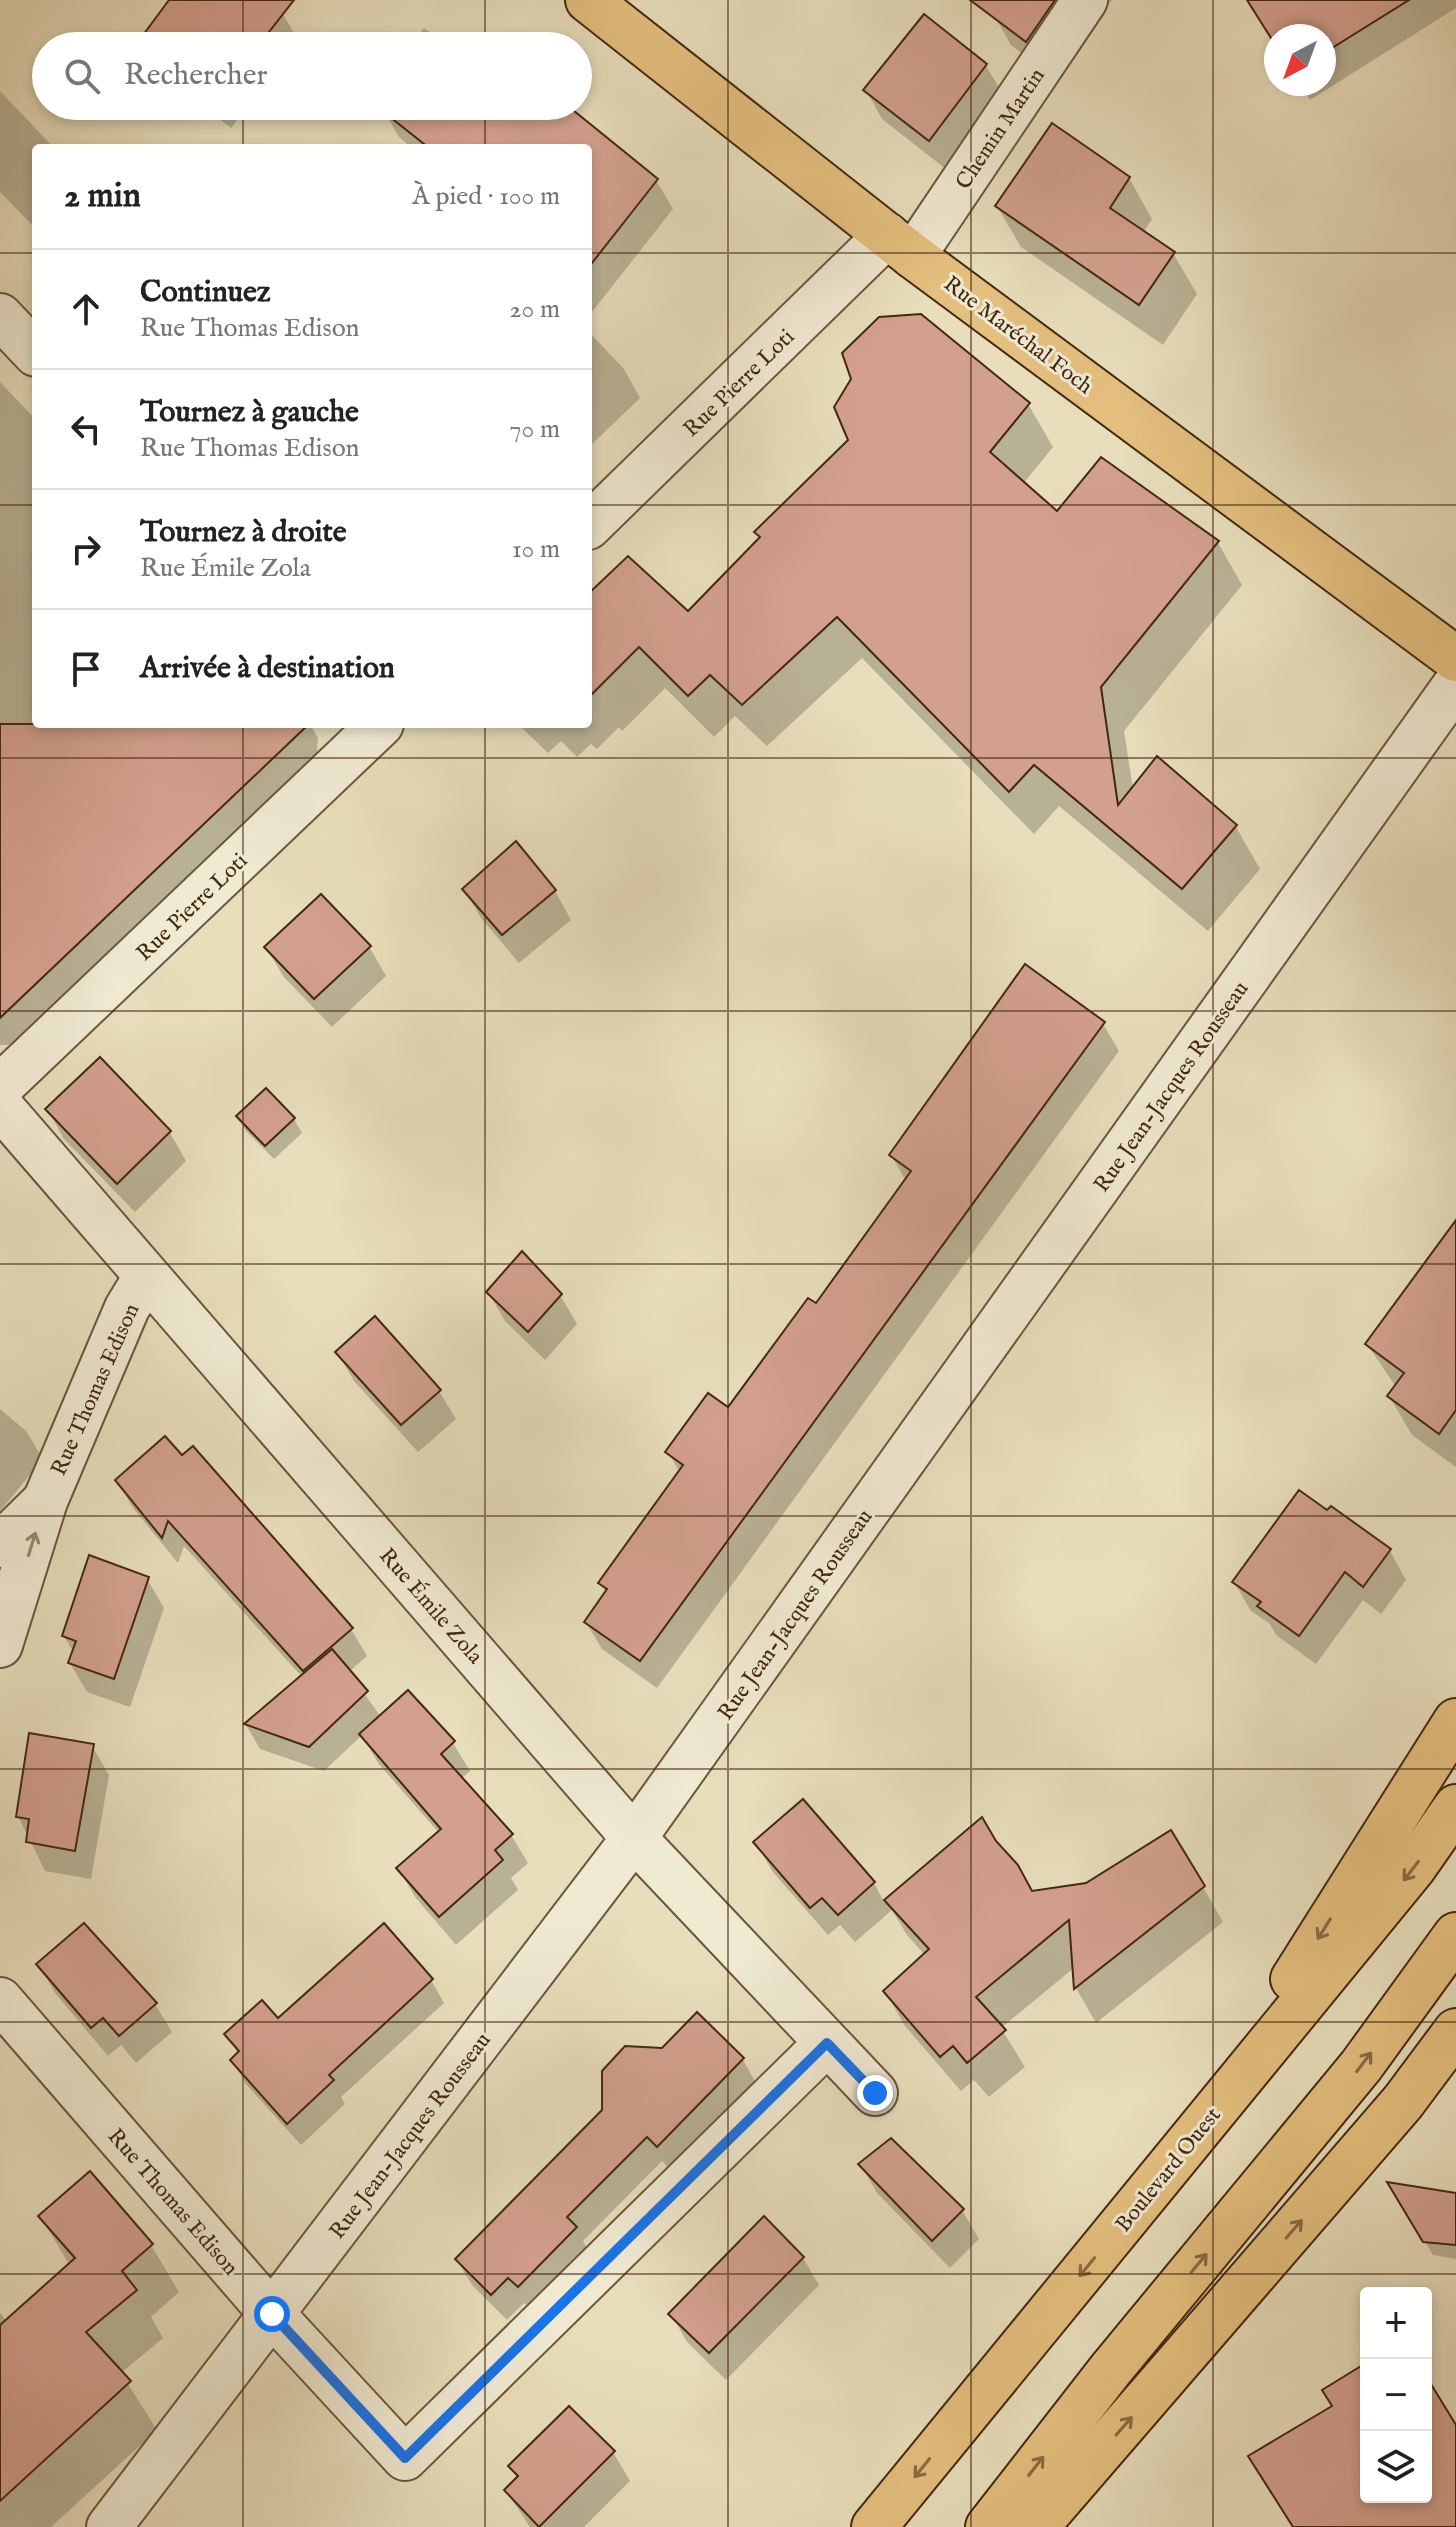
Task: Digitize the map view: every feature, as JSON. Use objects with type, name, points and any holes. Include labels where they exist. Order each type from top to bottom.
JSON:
[{"type":"main road","name":"Rue Maréchal Foch","points":[[588,0],[900,246],[1456,659]]},
{"type":"main road","points":[[1196,2135],[1456,1721]]},
{"type":"main road","name":"Boulevard Ouest","points":[[874,2527],[1414,1867],[1456,1807]]},
{"type":"main road","points":[[988,2527],[1111,2369],[1361,2066],[1456,1935]]},
{"type":"main road","points":[[1036,2527],[1403,2102],[1456,2031]]},
{"type":"street","name":"Chemin Martin","points":[[900,246],[1085,0]]},
{"type":"street","name":"Rue Pierre Loti","points":[[592,523],[900,246]]},
{"type":"street","points":[[0,316],[32,350]]},
{"type":"street","name":"Rue Jean-Jacques Rousseau","points":[[109,2527],[634,1838],[1456,684]]},
{"type":"street","name":"Rue Pierre Loti","points":[[0,1087],[377,728]]},
{"type":"street","name":"Rue Émile Zola","points":[[0,1106],[634,1838],[875,2093]]},
{"type":"street","name":"Rue Thomas Edison","points":[[0,1645],[45,1501],[127,1308],[146,1277]]},
{"type":"street","name":"Rue Thomas Edison","points":[[0,1545],[45,1501]]},
{"type":"street","name":"Rue Thomas Edison","points":[[0,2000],[272,2314],[405,2458],[827,2043]]},
{"type":"building","points":[[169,0],[294,0],[269,32],[145,32]]},
{"type":"building","points":[[970,0],[1055,0],[1026,42]]},
{"type":"building","points":[[1247,0],[1409,0],[1336,46],[1336,24],[1264,24],[1264,27]]},
{"type":"building","points":[[924,14],[987,64],[929,141],[863,90]]},
{"type":"building","points":[[394,120],[585,120],[658,179],[592,263],[592,144],[424,144]]},
{"type":"building","points":[[1052,123],[1130,177],[1110,208],[1175,252],[1139,305],[995,206]]},
{"type":"building","points":[[921,314],[1030,403],[990,452],[1057,511],[1101,457],[1219,541],[1101,687],[1118,805],[1157,756],[1237,825],[1182,889],[1034,765],[1009,792],[837,617],[742,705],[710,675],[688,696],[639,647],[592,694],[592,590],[628,556],[688,611],[760,537],[754,532],[848,440],[834,407],[851,379],[842,353],[879,317]]},
{"type":"building","points":[[0,724],[32,724],[32,728],[305,728],[0,1018]]},
{"type":"building","points":[[516,841],[556,890],[502,935],[462,889]]},
{"type":"building","points":[[321,894],[371,946],[314,999],[264,947]]},
{"type":"building","points":[[1025,964],[1105,1022],[640,1661],[584,1622],[607,1589],[598,1583],[683,1465],[665,1452],[708,1393],[728,1407],[808,1298],[816,1303],[911,1171],[889,1155]]},
{"type":"building","points":[[100,1057],[171,1131],[117,1184],[45,1109]]},
{"type":"building","points":[[266,1088],[295,1118],[265,1146],[236,1116]]},
{"type":"building","points":[[1456,1220],[1456,1410],[1439,1434],[1387,1396],[1404,1373],[1365,1344]]},
{"type":"building","points":[[522,1251],[562,1294],[528,1332],[486,1292]]},
{"type":"building","points":[[375,1316],[441,1390],[401,1425],[335,1352]]},
{"type":"building","points":[[165,1436],[182,1455],[193,1446],[353,1628],[303,1671],[168,1521],[162,1538],[115,1480]]},
{"type":"building","points":[[1299,1490],[1327,1510],[1331,1506],[1391,1549],[1363,1587],[1345,1572],[1299,1636],[1257,1606],[1261,1602],[1232,1582]]},
{"type":"building","points":[[89,1555],[149,1577],[114,1679],[68,1663],[76,1641],[62,1636]]},
{"type":"building","points":[[332,1649],[368,1691],[309,1747],[244,1724]]},
{"type":"building","points":[[408,1690],[455,1741],[441,1754],[513,1834],[495,1850],[503,1860],[439,1917],[396,1868],[441,1829],[359,1734]]},
{"type":"building","points":[[29,1733],[94,1744],[75,1851],[26,1842],[29,1819],[16,1817]]},
{"type":"building","points":[[803,1799],[875,1882],[838,1915],[822,1898],[810,1908],[753,1842]]},
{"type":"building","points":[[982,1817],[996,1841],[1018,1865],[1032,1891],[1086,1883],[1171,1830],[1205,1886],[1074,1989],[1069,1920],[976,1997],[1006,2030],[967,2063],[953,2046],[940,2057],[883,1991],[929,1949],[884,1900]]},
{"type":"building","points":[[84,1923],[157,2003],[119,2036],[103,2018],[91,2028],[36,1964]]},
{"type":"building","points":[[384,1923],[433,1979],[329,2075],[334,2080],[287,2124],[230,2060],[239,2051],[224,2034],[262,2000],[278,2018]]},
{"type":"building","points":[[697,2012],[744,2058],[657,2147],[647,2137],[567,2217],[577,2227],[518,2287],[508,2278],[491,2295],[455,2259],[602,2110],[602,2071],[625,2046],[662,2048]]},
{"type":"building","points":[[891,2138],[964,2209],[932,2241],[858,2164]]},
{"type":"building","points":[[90,2171],[153,2244],[122,2271],[137,2290],[86,2332],[131,2381],[0,2501],[0,2325],[75,2258],[38,2216]]},
{"type":"building","points":[[1387,2182],[1456,2193],[1456,2245],[1423,2242]]},
{"type":"building","points":[[764,2216],[804,2257],[709,2353],[668,2314]]},
{"type":"building","points":[[1360,2367],[1360,2503],[1432,2503],[1432,2386],[1456,2425],[1456,2527],[1293,2527],[1248,2456],[1332,2406],[1322,2390]]},
{"type":"building","points":[[569,2406],[615,2451],[539,2527],[504,2490],[518,2476],[508,2466]]},
{"type":"route","points":[[272,2314],[405,2458],[827,2043],[875,2093]]}]
